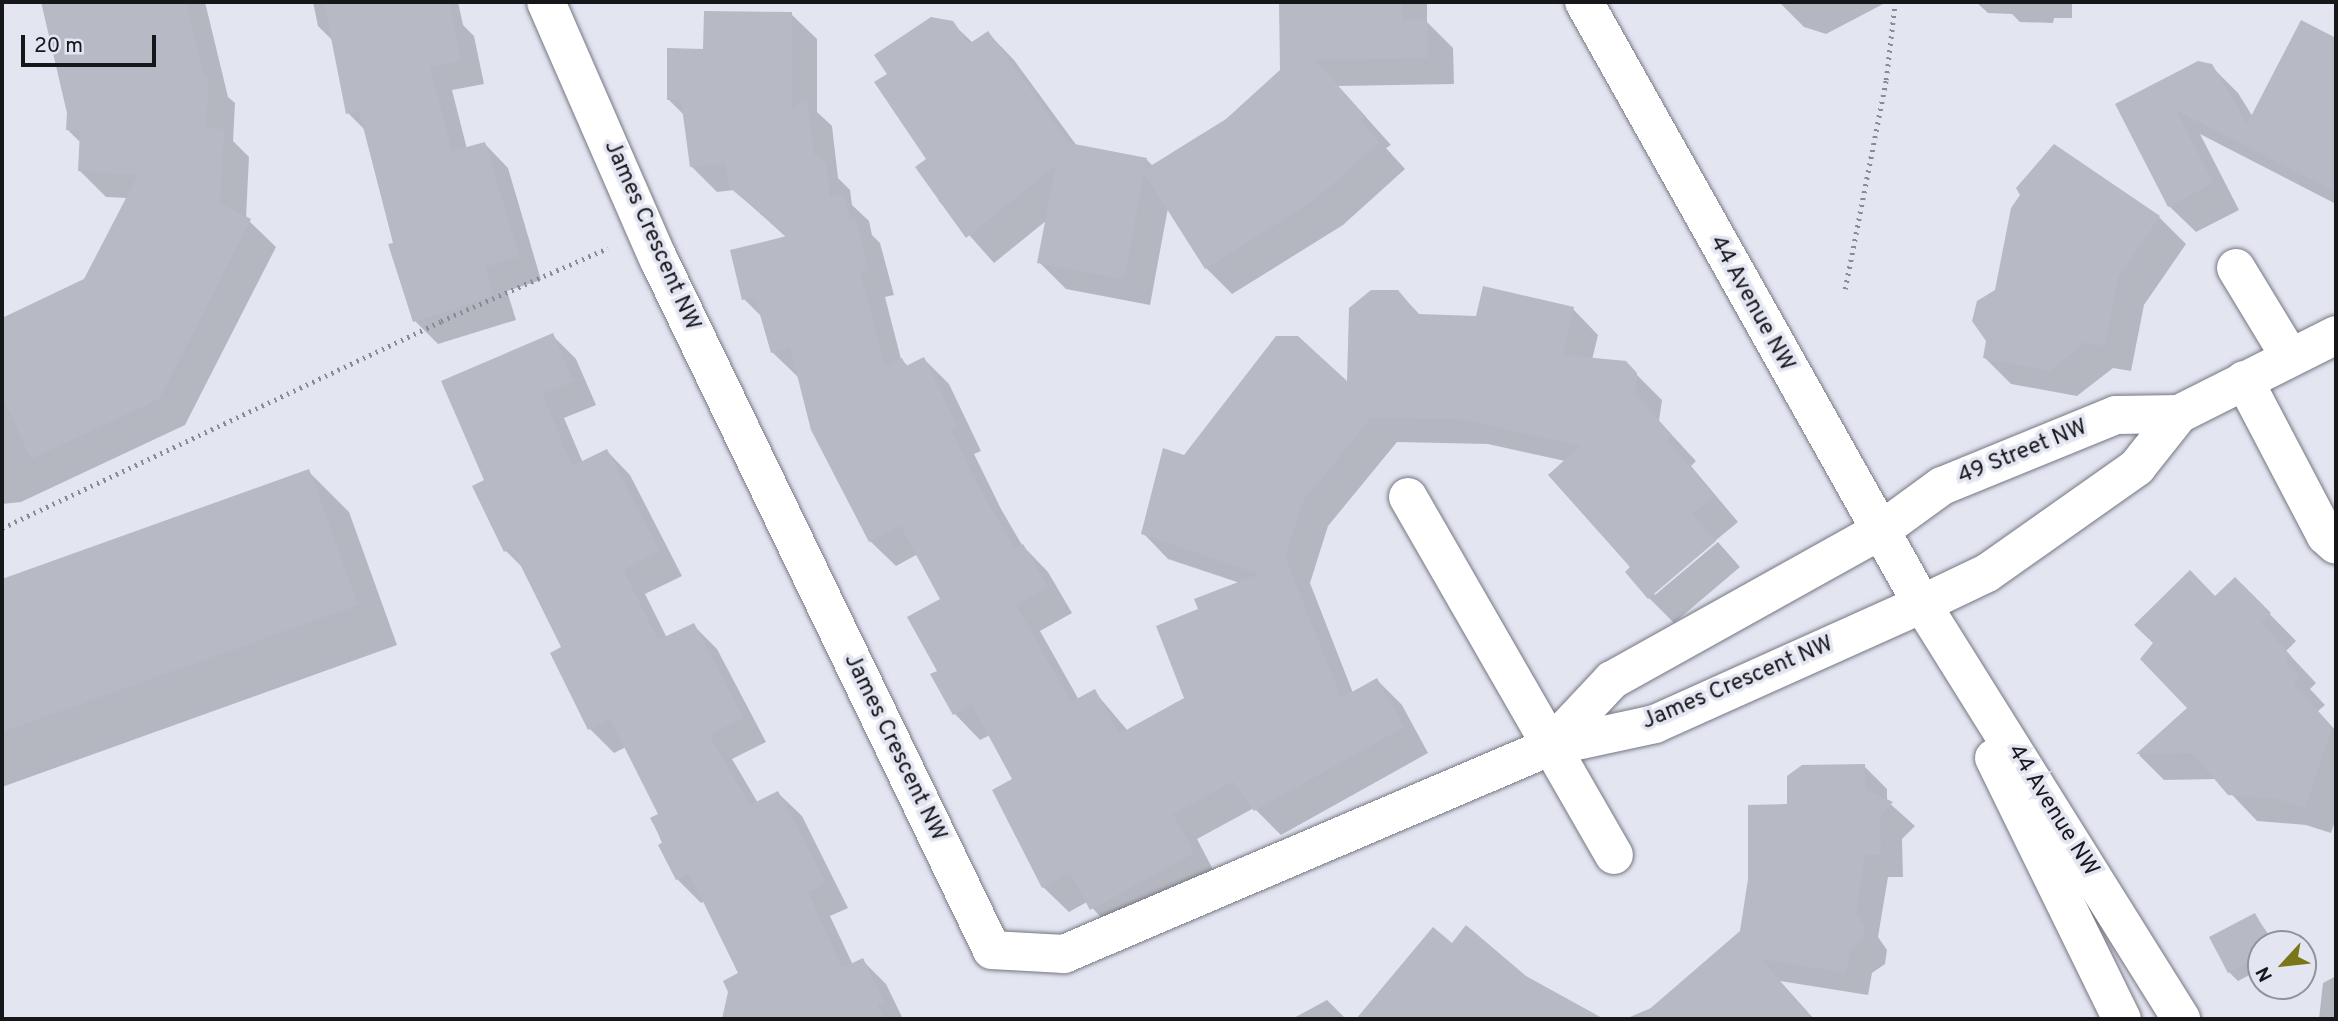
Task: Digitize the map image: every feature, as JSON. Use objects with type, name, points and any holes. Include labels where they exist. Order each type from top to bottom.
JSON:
[{"type":"street","name":"James Crescent NW","points":[[546,2],[649,231],[657,258],[992,950],[1064,954],[1549,747],[1655,724],[1922,604]]},
{"type":"street","name":"44 Avenue NW","points":[[1584,2],[1922,604],[2181,1019]]},
{"type":"street","points":[[2236,268],[2290,357]]},
{"type":"street","name":"49 Street NW","points":[[1922,604],[1987,573],[2137,467],[2179,414],[2336,335]]},
{"type":"street","points":[[2244,380],[2326,537],[2336,545]]},
{"type":"street","name":"49 Street NW","points":[[1880,531],[1942,486],[2116,415],[2179,414]]},
{"type":"street","points":[[1408,497],[1549,747],[1614,855]]},
{"type":"street","name":"James Crescent NW","points":[[1549,747],[1612,680],[1880,531]]},
{"type":"street","name":"44 Avenue NW","points":[[1922,604],[2065,910],[2122,1019]]},
{"type":"path","points":[[1845,289],[1886,80],[1895,2]]},
{"type":"path","points":[[2,528],[441,321],[649,231]]},
{"type":"building","points":[[41,2],[186,2],[204,75],[209,75],[206,128],[224,129],[220,203],[251,219],[159,399],[31,459],[2,396],[2,318],[84,279],[138,175],[78,171],[80,131],[66,130],[67,113]]},
{"type":"building","points":[[324,2],[449,2],[461,61],[430,67],[452,151],[485,142],[519,256],[485,267],[493,296],[413,322],[388,244],[393,243],[359,111],[346,114]]},
{"type":"building","points":[[1279,2],[1402,2],[1402,20],[1427,19],[1428,58],[1315,60],[1366,117],[1361,121],[1379,142],[1316,199],[1205,269],[1144,173],[1124,279],[1037,263],[1056,165],[966,238],[915,167],[926,159],[874,82],[887,74],[874,55],[931,17],[953,21],[969,44],[988,31],[1069,143],[1147,158],[1144,170],[1226,119],[1280,70]]},
{"type":"building","points":[[704,11],[792,12],[792,109],[807,99],[814,154],[826,163],[830,197],[844,194],[850,220],[855,216],[869,270],[860,272],[885,366],[902,358],[906,366],[924,357],[957,425],[950,429],[976,482],[1015,549],[1023,544],[1048,587],[1016,605],[1071,702],[1095,689],[1119,734],[1184,698],[1156,626],[1198,609],[1194,599],[1259,574],[1141,534],[1163,448],[1184,455],[1276,336],[1298,336],[1347,381],[1349,308],[1371,290],[1398,290],[1418,314],[1476,316],[1483,286],[1574,307],[1563,355],[1626,361],[1637,373],[1635,394],[1672,435],[1667,440],[1714,496],[1692,514],[1716,541],[1648,599],[1625,572],[1630,567],[1548,475],[1580,446],[1461,419],[1371,418],[1303,501],[1285,557],[1341,698],[1377,678],[1404,727],[1254,811],[1233,781],[1173,814],[1194,853],[1090,910],[1070,873],[1042,888],[992,790],[1012,779],[972,705],[953,715],[930,674],[937,671],[907,617],[940,599],[900,525],[869,542],[811,430],[790,347],[771,353],[755,297],[742,300],[730,250],[787,236],[729,187],[726,163],[690,167],[681,100],[667,100],[667,48],[703,49]]},
{"type":"building","points":[[2301,20],[2336,38],[2336,192],[2176,110],[2213,183],[2168,207],[2115,104],[2198,61],[2212,64],[2247,124]]},
{"type":"building","points":[[2054,144],[2160,216],[2118,278],[2105,346],[2086,342],[2049,371],[1983,358],[1986,341],[1972,321],[1977,301],[1995,290],[2011,208],[2020,195],[2016,188]]},
{"type":"building","points":[[553,333],[573,381],[542,394],[572,466],[607,449],[659,551],[623,570],[658,640],[694,623],[743,718],[709,735],[750,805],[778,791],[826,883],[808,892],[842,968],[863,958],[884,1002],[877,1005],[885,1019],[722,1019],[728,992],[723,981],[738,973],[689,873],[676,880],[658,845],[663,842],[650,818],[658,814],[610,719],[588,730],[550,653],[561,647],[512,548],[504,552],[472,486],[484,480],[441,381]]},
{"type":"building","points":[[309,469],[358,605],[2,732],[2,579]]},
{"type":"building","points":[[2190,570],[2215,596],[2235,577],[2271,613],[2261,623],[2291,656],[2285,661],[2300,677],[2293,683],[2332,727],[2305,808],[2278,799],[2228,795],[2192,753],[2136,754],[2187,708],[2140,659],[2153,643],[2134,625]]},
{"type":"building","points":[[1865,764],[1865,789],[1893,802],[1880,816],[1881,855],[1865,855],[1856,913],[1865,926],[1863,941],[1850,950],[1846,973],[1761,959],[1812,1019],[1638,1019],[1740,931],[1748,879],[1748,805],[1787,804],[1787,776],[1802,765]]},
{"type":"building","points":[[2255,913],[2264,930],[2247,930],[2247,963],[2228,973],[2209,937]]},
{"type":"building","points":[[1466,925],[1526,976],[1604,1019],[1356,1019],[1433,927],[1452,943]]}]
